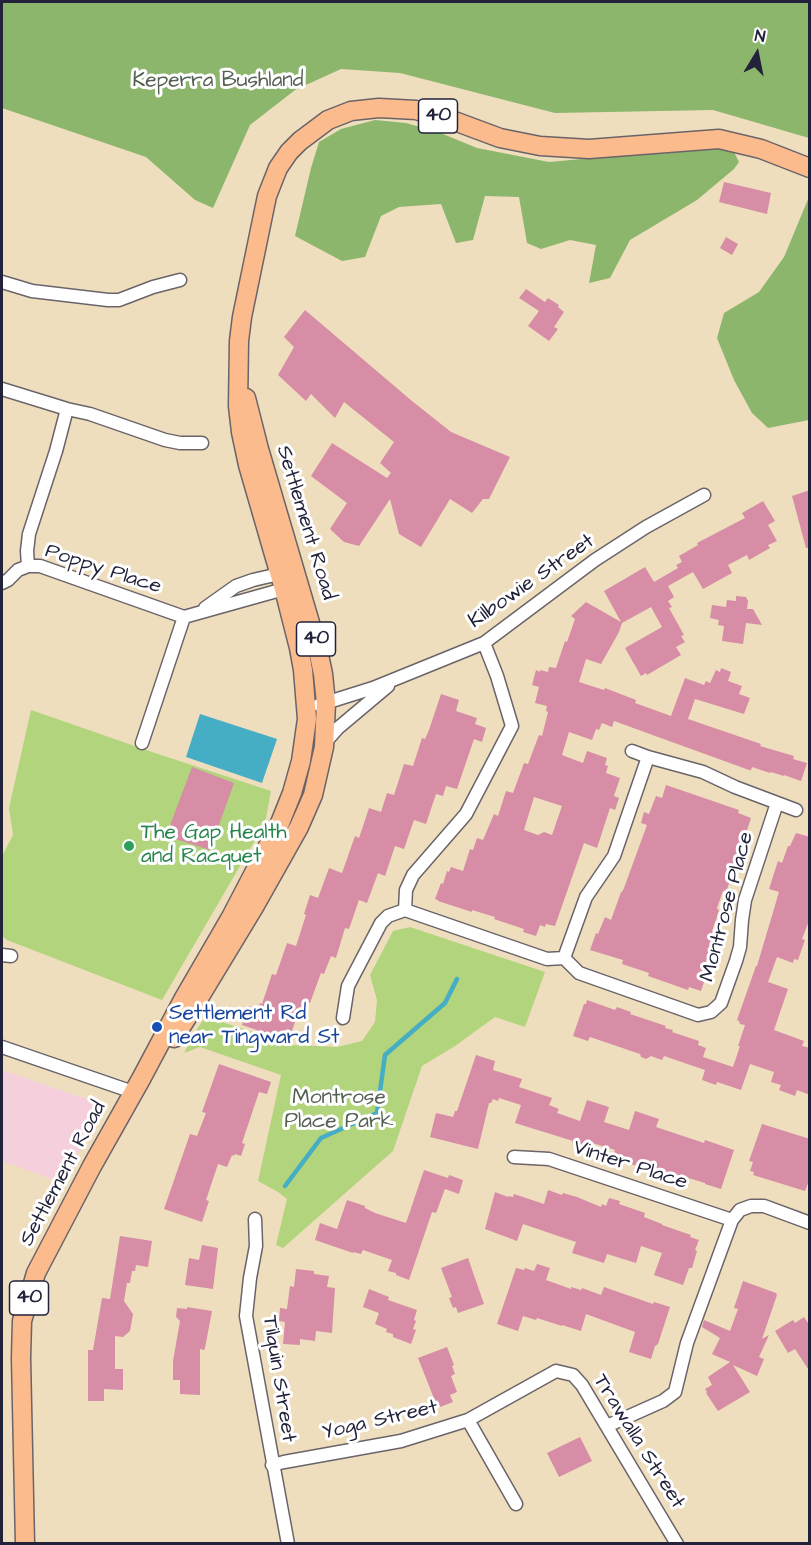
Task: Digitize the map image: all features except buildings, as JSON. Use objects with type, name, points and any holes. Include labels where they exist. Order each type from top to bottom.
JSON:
[{"type":"main road","name":"Settlement Road","points":[[137,1086],[185,1022],[294,835],[313,795],[324,747],[326,703],[323,674],[305,635],[286,580],[239,361],[242,317],[267,196],[278,168],[289,152],[308,134],[328,120],[351,111],[379,108],[416,110],[500,138],[540,146],[589,149],[719,139],[761,149],[810,168]]},
{"type":"main road","name":"Settlement Road","points":[[25,1544],[22,1321],[36,1273],[184,998],[231,917],[285,812],[301,761],[306,729],[303,670],[305,635]]},
{"type":"street","points":[[2,282],[32,291],[119,300],[180,280]]},
{"type":"street","points":[[2,389],[90,414],[165,440],[202,443]]},
{"type":"street","points":[[28,566],[29,534],[67,409]]},
{"type":"street","name":"Kilbowie Street","points":[[306,707],[373,688],[484,643],[595,560],[646,527],[704,495]]},
{"type":"street","name":"Poppy Place","points":[[2,583],[18,570],[28,566],[39,566],[184,617]]},
{"type":"street","points":[[142,743],[184,617],[286,580]]},
{"type":"street","points":[[405,910],[406,890],[413,875],[466,814],[512,726],[484,643]]},
{"type":"street","points":[[324,747],[338,728],[399,678]]},
{"type":"street","points":[[632,751],[648,758],[703,772],[796,810]]},
{"type":"street","points":[[344,1018],[348,986],[381,923],[388,916],[405,910],[547,959],[564,958],[586,897],[614,856],[648,758]]},
{"type":"street","name":"Montrose Place","points":[[564,958],[579,973],[698,1015],[711,1012],[721,1003],[736,962],[745,900],[777,803]]},
{"type":"street","points":[[2,1047],[137,1086]]},
{"type":"street","name":"Vinter Place","points":[[514,1157],[549,1160],[732,1220]]},
{"type":"street","points":[[607,1426],[663,1401],[675,1392],[687,1343],[732,1220],[740,1210],[752,1206],[764,1206],[810,1223]]},
{"type":"street","name":"Tilquin Street","points":[[255,1219],[256,1246],[246,1316],[288,1544]]},
{"type":"street","name":"Trawalla Street","points":[[525,1387],[556,1371],[573,1375],[582,1385],[677,1544]]},
{"type":"street","name":"Yoga Street","points":[[272,1465],[401,1441],[468,1420],[525,1387]]},
{"type":"street","points":[[468,1420],[516,1504]]},
{"type":"shaded area","points":[[2,1070],[90,1100],[97,1105],[96,1118],[62,1183],[2,1161]]},
{"type":"green space","name":"Keperra Bushland","points":[[2,2],[809,2],[809,138],[713,110],[555,113],[400,73],[341,69],[295,90],[250,125],[213,208],[195,200],[146,157],[2,108]]},
{"type":"green space","points":[[375,120],[406,123],[438,132],[477,148],[549,162],[668,151],[732,148],[739,162],[734,169],[697,200],[630,240],[610,278],[589,283],[596,245],[570,240],[541,249],[527,243],[519,197],[485,196],[473,240],[456,243],[441,204],[399,207],[381,216],[365,257],[342,261],[295,236],[319,142],[341,129]]},
{"type":"green space","points":[[809,197],[809,420],[768,428],[752,413],[734,380],[717,338],[724,313],[759,292],[784,257]]},
{"type":"green space","name":"The Gap Health and Racquet","points":[[31,710],[271,791],[265,823],[162,1000],[7,940],[2,936],[2,856],[13,835],[9,808]]},
{"type":"green space","name":"Montrose Place Park","points":[[410,927],[545,972],[525,1027],[495,1017],[422,1066],[393,1151],[283,1248],[276,1245],[287,1199],[258,1181],[281,1075],[200,1047],[184,1053],[211,1008],[213,1019],[292,1045],[337,1047],[362,1041],[375,1022],[377,1000],[370,975],[393,931]]},
{"type":"water","points":[[200,714],[277,739],[262,783],[186,757]]},
{"type":"waterway","points":[[285,1186],[321,1138],[377,1113],[385,1055],[445,1003],[457,979]]},
{"type":"place","name":"The Gap Health and Racquet","points":[[129,846]]},
{"type":"place","name":"Settlement Rd near Tingward St","points":[[157,1027]]}]
